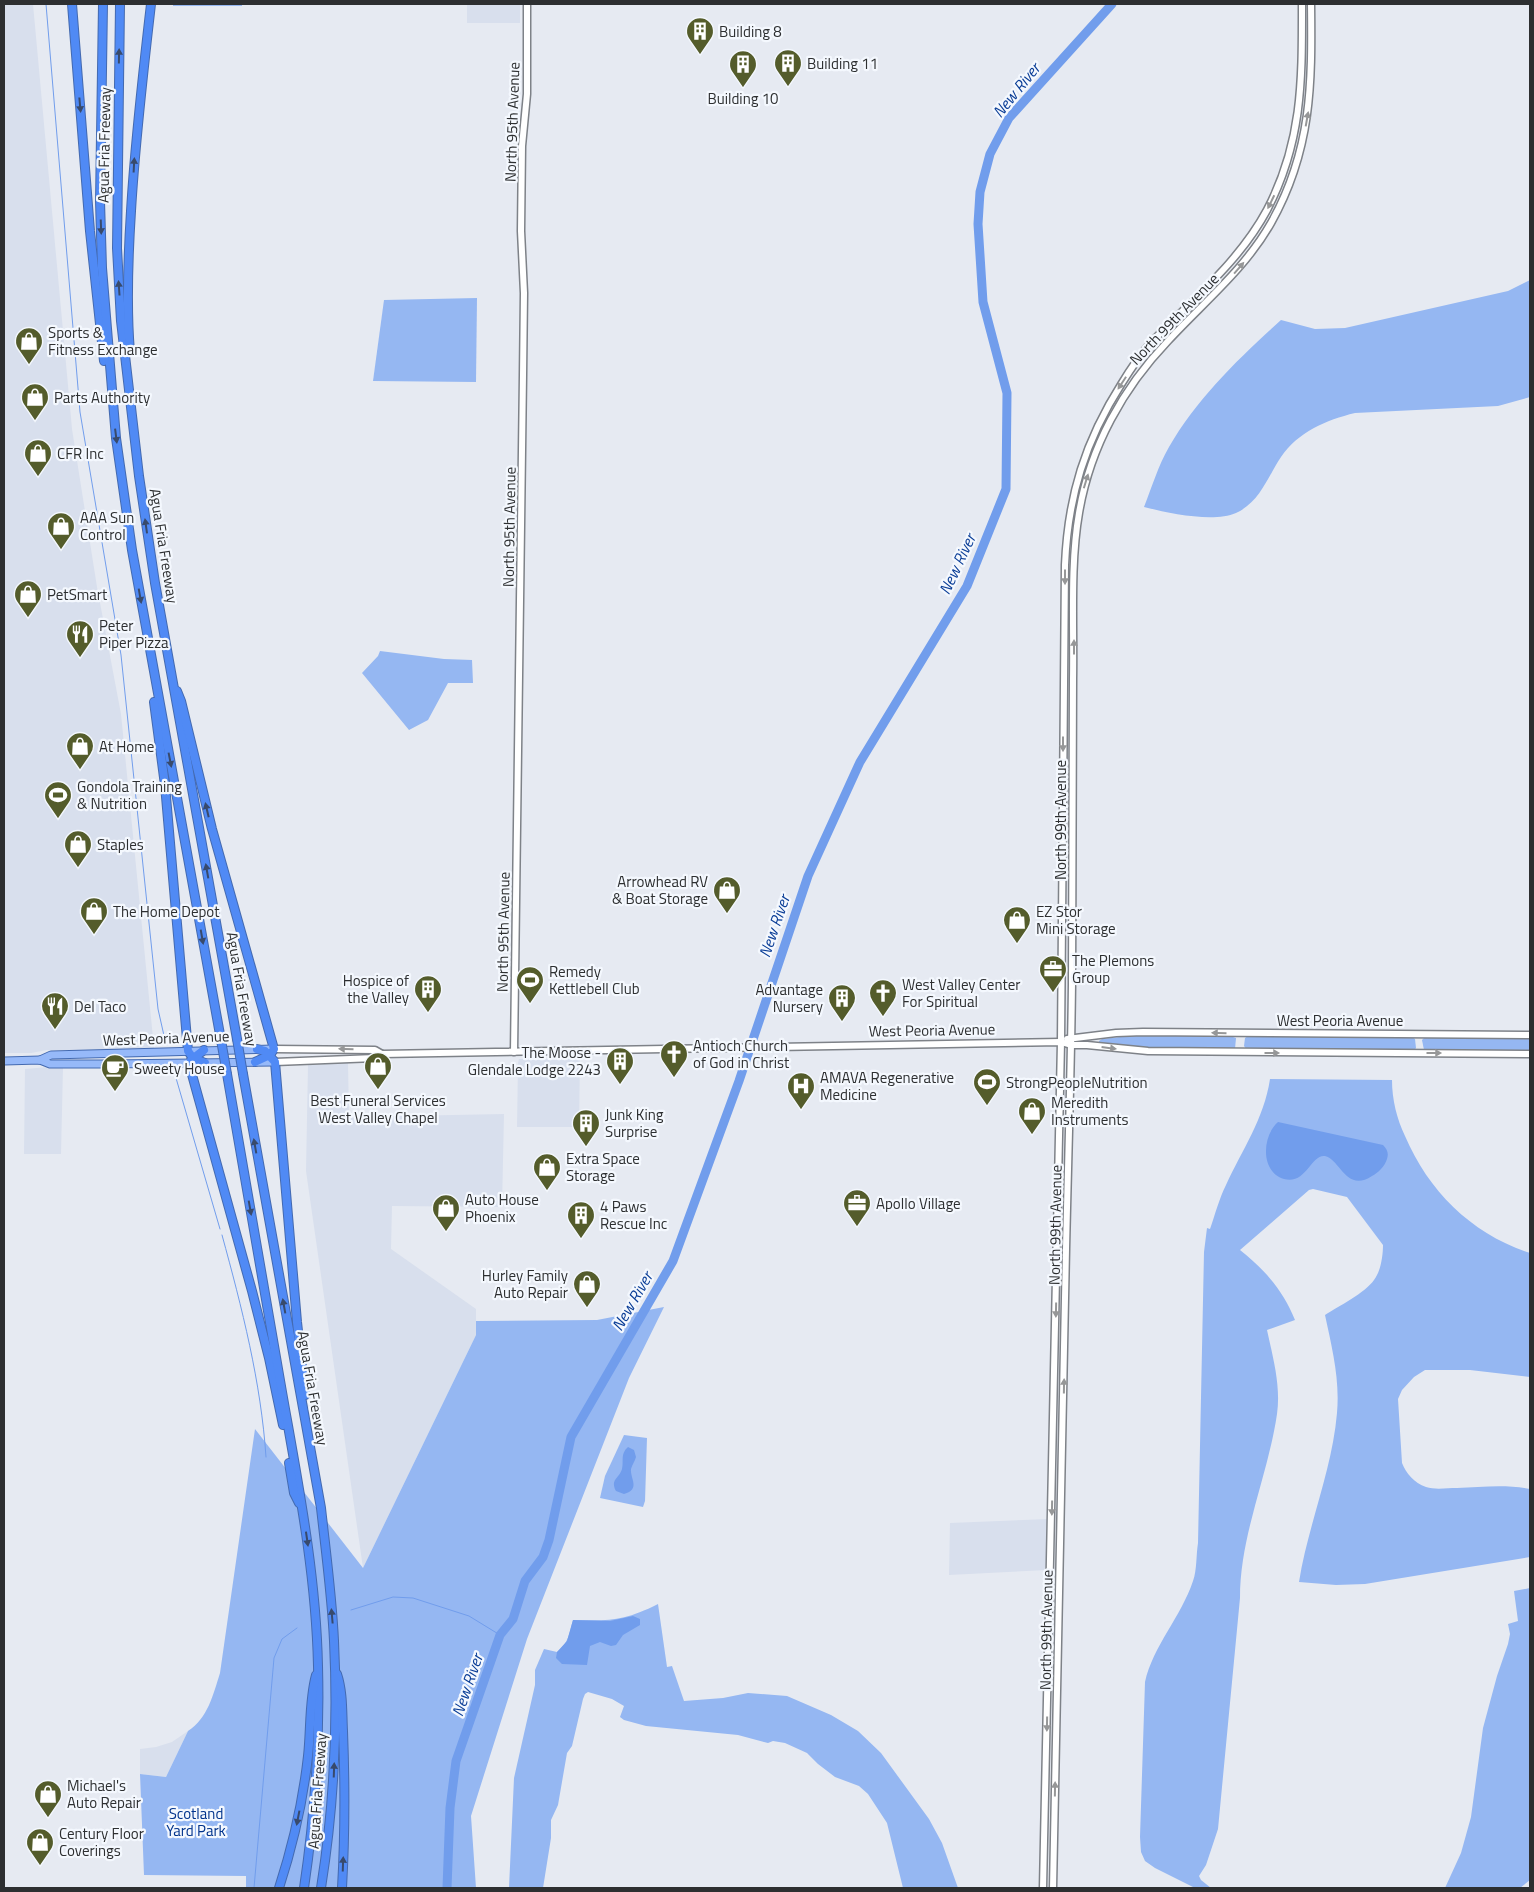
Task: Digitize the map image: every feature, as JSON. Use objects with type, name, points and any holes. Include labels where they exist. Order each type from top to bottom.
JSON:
[{"type":"highway","points":[[72,4],[90,230],[104,361],[111,387]]},
{"type":"highway","name":"Agua Fria Freeway","points":[[103,4],[100,201],[111,387],[120,467],[154,677],[221,1040],[303,1511],[313,1585],[318,1666],[317,1772],[311,1840],[304,1888]]},
{"type":"highway","name":"Agua Fria Freeway","points":[[120,4],[117,248],[121,321],[139,476],[148,542],[321,1508],[330,1585],[336,1700],[333,1783],[321,1888]]},
{"type":"highway","points":[[139,476],[128,335],[128,266],[135,138],[151,4]]},
{"type":"highway","points":[[154,677],[153,694],[165,786],[188,1051],[269,1358],[294,1493],[303,1511]]},
{"type":"highway","points":[[172,678],[181,701],[212,829],[273,1055],[297,1322],[305,1393],[321,1489],[321,1508]]},
{"type":"highway","points":[[257,1049],[273,1055]]},
{"type":"highway","points":[[191,1061],[204,1050]]},
{"type":"highway","points":[[255,1062],[273,1055]]},
{"type":"highway","points":[[191,1061],[205,1063]]},
{"type":"highway","points":[[334,1665],[341,1685],[343,1740],[344,1839],[342,1888]]},
{"type":"highway","points":[[280,1888],[301,1804],[308,1754],[312,1686],[318,1666]]},
{"type":"main road","name":"North 95th Avenue","points":[[514,1052],[524,293],[521,231],[522,146],[527,94],[528,4]]},
{"type":"main road","name":"North 99th Avenue","points":[[1043,1888],[1061,1042],[1065,564],[1068,528],[1080,470],[1097,426],[1109,402],[1130,369],[1148,346],[1236,256],[1258,226],[1274,196],[1291,152],[1298,113],[1301,92],[1302,4]]},
{"type":"main road","name":"North 99th Avenue","points":[[1053,1888],[1071,1041],[1074,560],[1079,512],[1091,466],[1107,427],[1130,387],[1156,353],[1244,262],[1270,225],[1283,200],[1299,155],[1308,117],[1312,75],[1311,4]]},
{"type":"main road","points":[[1148,346],[1156,353]]},
{"type":"main road","points":[[1063,784],[1073,783]]},
{"type":"main road","name":"West Peoria Avenue","points":[[273,1055],[375,1058],[382,1054],[1061,1042],[1143,1032],[1530,1035]]},
{"type":"main road","name":"West Peoria Avenue","points":[[1071,1041],[1158,1052],[1530,1054]]},
{"type":"main road","name":"West Peoria Avenue","points":[[4,1061],[40,1060],[51,1056],[257,1049]]},
{"type":"main road","name":"West Peoria Avenue","points":[[273,1055],[376,1050],[382,1054]]},
{"type":"main road","points":[[98,1064],[102,1058],[128,1056],[136,1053]]},
{"type":"main road","name":"West Peoria Avenue","points":[[40,1060],[50,1064],[191,1061]]},
{"type":"main road","name":"West Peoria Avenue","points":[[205,1063],[255,1062]]},
{"type":"main road","points":[[1059,1141],[1069,1141]]},
{"type":"main road","points":[[1052,1480],[1062,1480]]},
{"type":"main road","points":[[1049,1610],[1059,1610]]},
{"type":"shaded area","points":[[4,4],[33,4],[72,429],[97,587],[121,714],[154,1048],[94,1051],[47,1050],[31,1053],[4,1053]]},
{"type":"shaded area","points":[[467,4],[520,4],[520,23],[467,23]]},
{"type":"shaded area","points":[[580,1058],[579,1127],[517,1127],[519,1059]]},
{"type":"shaded area","points":[[348,1063],[349,1117],[504,1114],[502,1207],[392,1206],[391,1249],[476,1309],[476,1335],[363,1568],[306,1171],[308,1065]]},
{"type":"shaded area","points":[[63,1067],[61,1154],[24,1154],[25,1069]]},
{"type":"shaded area","points":[[1278,1122],[1383,1145],[1387,1151],[1387,1159],[1379,1171],[1363,1180],[1350,1178],[1330,1158],[1325,1156],[1316,1160],[1298,1178],[1292,1180],[1284,1179],[1276,1175],[1271,1169],[1267,1162],[1266,1153],[1269,1136]]},
{"type":"shaded area","points":[[628,1447],[634,1450],[636,1457],[631,1469],[634,1483],[632,1489],[624,1494],[616,1491],[614,1484],[621,1472],[623,1455]]},
{"type":"shaded area","points":[[1048,1519],[1047,1570],[949,1575],[950,1523]]},
{"type":"shaded area","points":[[633,1616],[640,1619],[640,1625],[623,1635],[616,1645],[611,1646],[600,1642],[590,1646],[587,1665],[562,1664],[556,1658],[557,1652],[567,1641],[573,1620],[610,1621]]},
{"type":"shaded area","points":[[188,1731],[166,1777],[140,1774],[140,1749],[172,1742]]},
{"type":"green space","points":[[173,4],[242,4],[242,6],[173,6]]},
{"type":"green space","points":[[1530,280],[1530,397],[1498,406],[1355,413],[1344,416],[1314,428],[1288,448],[1257,496],[1251,503],[1236,513],[1226,516],[1203,517],[1144,507],[1158,469],[1180,429],[1220,379],[1281,320],[1315,329],[1345,328],[1508,291]]},
{"type":"green space","points":[[477,298],[476,382],[373,381],[384,300]]},
{"type":"green space","points":[[380,651],[444,659],[472,660],[473,683],[448,683],[428,720],[409,730],[362,673],[378,656]]},
{"type":"green space","points":[[1137,1035],[1230,1036],[1236,1038],[1235,1049],[1150,1049],[1099,1043],[1102,1039]]},
{"type":"green space","points":[[1248,1036],[1412,1037],[1415,1039],[1416,1048],[1414,1051],[1247,1050],[1244,1046],[1245,1038]]},
{"type":"green space","points":[[1425,1037],[1530,1038],[1530,1052],[1424,1050],[1422,1040]]},
{"type":"green space","points":[[1270,1079],[1392,1080],[1394,1102],[1402,1130],[1426,1175],[1440,1193],[1471,1222],[1489,1235],[1530,1253],[1530,1377],[1470,1370],[1425,1370],[1414,1377],[1402,1390],[1398,1399],[1402,1463],[1408,1474],[1418,1483],[1437,1489],[1503,1486],[1530,1489],[1530,1557],[1365,1584],[1336,1585],[1299,1582],[1330,1456],[1337,1413],[1336,1376],[1325,1315],[1370,1285],[1378,1272],[1383,1249],[1383,1245],[1347,1197],[1313,1189],[1309,1190],[1240,1250],[1272,1281],[1285,1299],[1295,1320],[1267,1330],[1277,1382],[1277,1414],[1273,1437],[1249,1528],[1241,1574],[1218,1829],[1206,1865],[1199,1876],[1211,1888],[1195,1888],[1155,1868],[1145,1861],[1141,1852],[1145,1682],[1154,1656],[1188,1594],[1195,1572],[1198,1543],[1204,1252],[1207,1228],[1210,1229],[1219,1201],[1258,1121]]},
{"type":"green space","name":"Scotland Yard Park","points":[[664,1307],[629,1378],[527,1639],[471,1816],[476,1888],[246,1888],[246,1876],[144,1875],[140,1774],[166,1777],[188,1731],[195,1726],[205,1713],[215,1690],[220,1673],[255,1429],[363,1568],[476,1335],[476,1321],[597,1320]]},
{"type":"green space","points":[[624,1435],[647,1438],[645,1501],[643,1507],[600,1498],[605,1476]]},
{"type":"green space","points":[[1530,1588],[1530,1880],[1520,1888],[1445,1888],[1461,1853],[1471,1817],[1483,1728],[1508,1644],[1510,1634],[1508,1624],[1518,1621],[1514,1591]]},
{"type":"green space","points":[[658,1604],[667,1667],[672,1666],[684,1701],[723,1698],[748,1693],[787,1696],[831,1715],[858,1731],[881,1753],[929,1819],[942,1843],[958,1888],[903,1888],[887,1823],[868,1794],[859,1786],[835,1777],[807,1753],[785,1743],[773,1741],[768,1743],[738,1735],[646,1726],[624,1720],[620,1717],[624,1706],[612,1699],[588,1692],[583,1699],[572,1746],[567,1753],[558,1805],[551,1820],[551,1838],[543,1888],[509,1888],[514,1778],[535,1685],[535,1670],[544,1649],[557,1652],[561,1649],[568,1638],[573,1620],[617,1619],[636,1614]]},
{"type":"waterway","points":[[46,4],[80,412],[121,655],[158,1009],[165,1040]]},
{"type":"waterway","name":"New River","points":[[447,1888],[450,1808],[456,1761],[500,1635],[513,1619],[525,1581],[543,1557],[549,1540],[571,1437],[673,1261],[739,1081],[808,876],[860,762],[967,586],[1006,489],[1007,393],[983,302],[978,224],[980,192],[990,154],[1009,118],[1112,4]]},
{"type":"waterway","points":[[176,1078],[220,1229]]},
{"type":"waterway","points":[[222,1235],[255,1373],[266,1457]]},
{"type":"waterway","points":[[351,1610],[393,1597],[413,1598],[469,1616],[500,1635]]},
{"type":"waterway","points":[[254,1888],[274,1658],[282,1639],[297,1628]]},
{"type":"place","name":"Building 8","points":[[700,55]]},
{"type":"place","name":"Building 11","points":[[788,87]]},
{"type":"place","name":"Building 10","points":[[743,88]]},
{"type":"place","name":"Sports & Fitness Exchange","points":[[29,365]]},
{"type":"place","name":"Parts Authority","points":[[35,421]]},
{"type":"place","name":"CFR Inc","points":[[38,477]]},
{"type":"place","name":"AAA Sun Control","points":[[61,550]]},
{"type":"place","name":"PetSmart","points":[[28,618]]},
{"type":"place","name":"Peter Piper Pizza","points":[[80,658]]},
{"type":"place","name":"At Home","points":[[80,770]]},
{"type":"place","name":"Gondola Training & Nutrition","points":[[58,819]]},
{"type":"place","name":"Staples","points":[[78,868]]},
{"type":"place","name":"Arrowhead RV & Boat Storage","points":[[727,914]]},
{"type":"place","name":"The Home Depot","points":[[94,935]]},
{"type":"place","name":"EZ Stor Mini Storage","points":[[1017,944]]},
{"type":"place","name":"The Plemons Group","points":[[1053,993]]},
{"type":"place","name":"Remedy Kettlebell Club","points":[[530,1004]]},
{"type":"place","name":"Hospice of the Valley","points":[[428,1013]]},
{"type":"place","name":"West Valley Center For Spiritual","points":[[883,1017]]},
{"type":"place","name":"Advantage Nursery","points":[[842,1022]]},
{"type":"place","name":"Del Taco","points":[[55,1030]]},
{"type":"place","name":"Antioch Church of God in Christ","points":[[674,1078]]},
{"type":"place","name":"The Moose - Glendale Lodge 2243","points":[[620,1085]]},
{"type":"place","name":"Best Funeral Services West Valley Chapel","points":[[378,1090]]},
{"type":"place","name":"Sweety House","points":[[115,1092]]},
{"type":"place","name":"StrongPeopleNutrition","points":[[987,1106]]},
{"type":"place","name":"AMAVA Regenerative Medicine","points":[[801,1110]]},
{"type":"place","name":"Meredith Instruments","points":[[1032,1135]]},
{"type":"place","name":"Junk King Surprise","points":[[586,1147]]},
{"type":"place","name":"Extra Space Storage","points":[[547,1191]]},
{"type":"place","name":"Apollo Village","points":[[857,1227]]},
{"type":"place","name":"Auto House Phoenix","points":[[446,1232]]},
{"type":"place","name":"4 Paws Rescue Inc","points":[[581,1239]]},
{"type":"place","name":"Hurley Family Auto Repair","points":[[587,1308]]},
{"type":"place","name":"Michael's Auto Repair","points":[[48,1818]]},
{"type":"place","name":"Century Floor Coverings","points":[[40,1866]]}]
